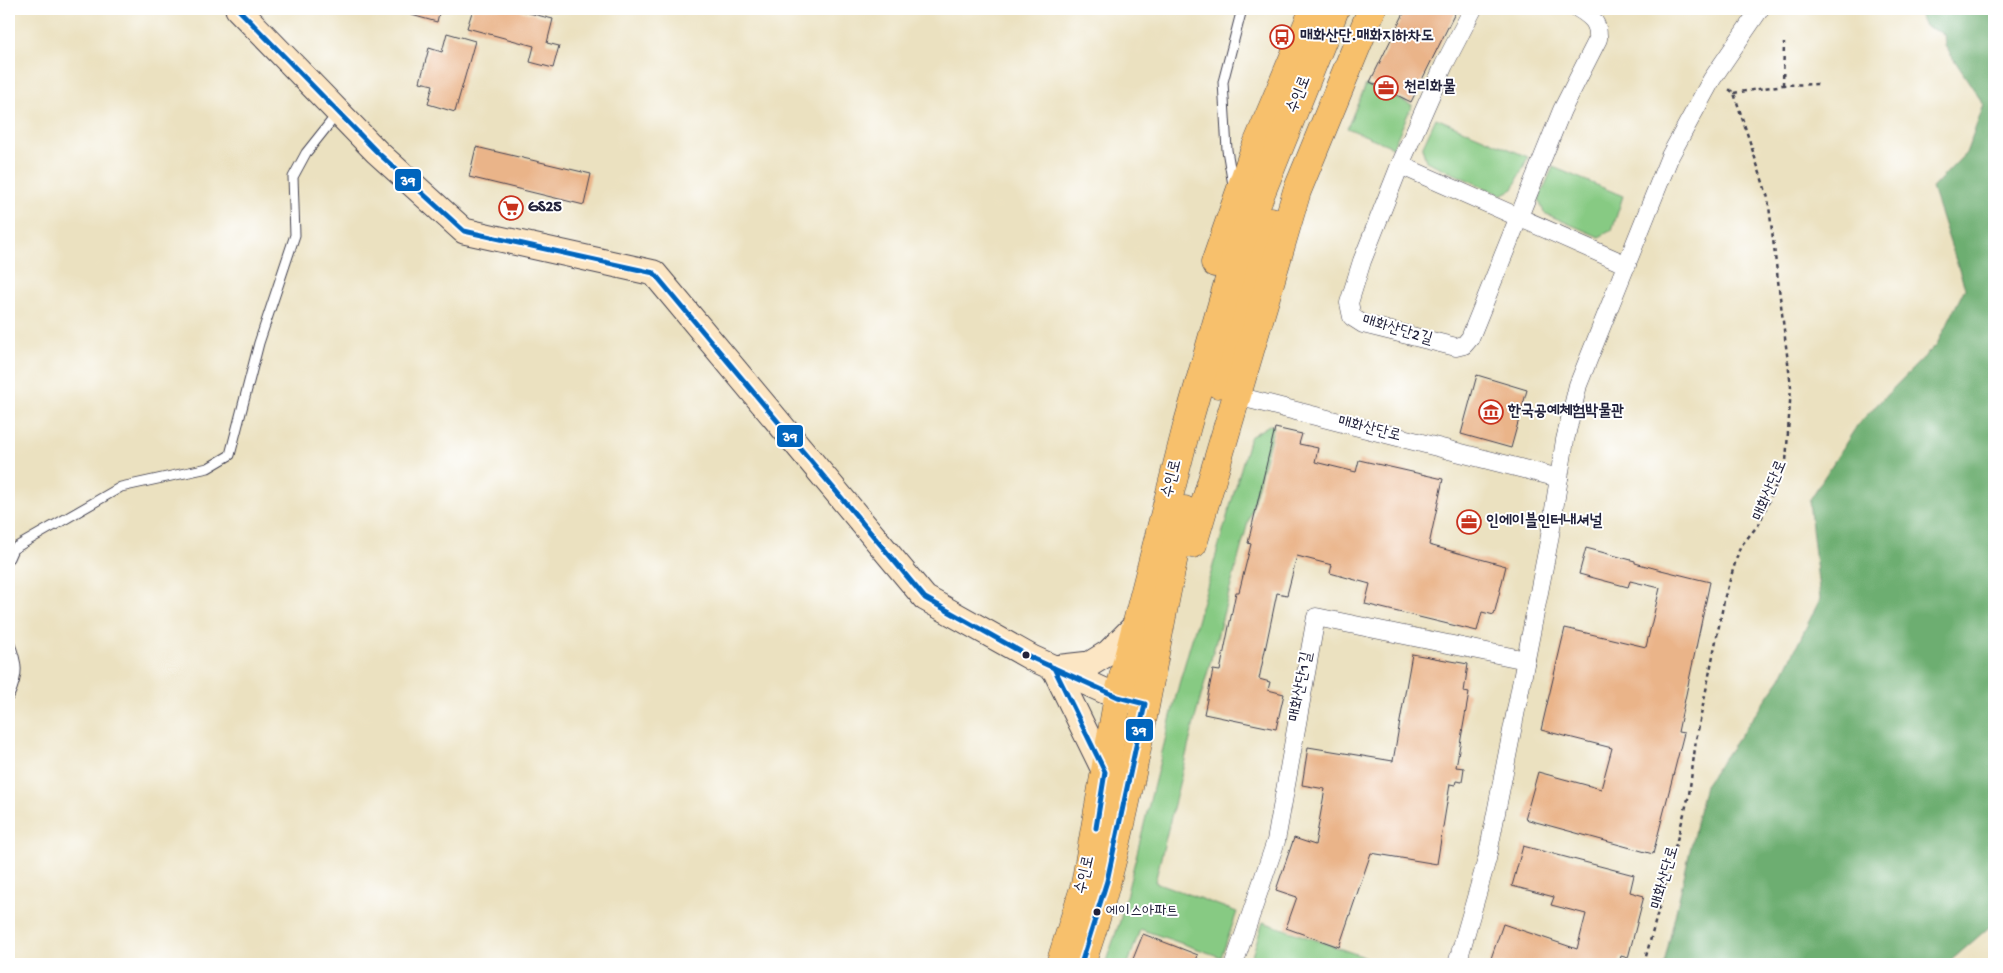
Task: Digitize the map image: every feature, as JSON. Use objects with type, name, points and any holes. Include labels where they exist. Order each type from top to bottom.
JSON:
[{"type":"main road","points":[[1148,626],[1133,572],[1186,364],[1218,252],[1236,201],[1253,154],[1314,9]]},
{"type":"main road","name":"수인로","points":[[1081,964],[1107,881],[1145,704],[1148,626],[1187,426],[1236,255],[1335,9]]},
{"type":"main road","name":"수인로","points":[[1060,964],[1085,885],[1118,697],[1148,626],[1258,253],[1354,9]]},
{"type":"main road","points":[[1148,626],[1180,588],[1297,191],[1372,9]]},
{"type":"street","points":[[238,9],[377,152],[464,231],[654,274],[925,598],[1032,658],[1118,697],[1145,704]]},
{"type":"street","name":"매화산단2길","points":[[1473,9],[1444,65],[1400,165],[1362,261],[1349,303],[1352,317],[1364,324],[1456,348],[1464,346],[1470,338],[1562,110],[1598,39],[1599,28],[1592,18],[1579,9]]},
{"type":"street","points":[[1457,964],[1487,860],[1526,660],[1565,440],[1578,385],[1670,156],[1712,78],[1757,10]]},
{"type":"street","points":[[1400,165],[1627,265]]},
{"type":"street","name":"매화산단로","points":[[1237,396],[1559,478]]},
{"type":"street","name":"매화산단1길","points":[[1234,964],[1276,841],[1316,617],[1526,660]]},
{"type":"street","points":[[1054,668],[1090,664],[1148,626]]},
{"type":"street","points":[[1054,668],[1106,772]]},
{"type":"lane","points":[[1236,201],[1227,150],[1222,82],[1242,9]]},
{"type":"lane","points":[[9,558],[13,549],[121,487],[208,468],[230,455],[259,343],[295,235],[293,177],[306,153],[339,112]]},
{"type":"lane","points":[[9,642],[17,662],[17,674],[9,696]]},
{"type":"path","points":[[1783,85],[1784,43]]},
{"type":"path","points":[[1712,78],[1734,93],[1783,85],[1819,84]]},
{"type":"path","name":"매화산단로","points":[[1644,964],[1689,795],[1696,740],[1725,596],[1740,548],[1759,524],[1786,462],[1791,388],[1768,198],[1734,93]]},
{"type":"green space","points":[[1916,9],[1994,9],[1994,923],[1947,964],[1664,964],[1705,785],[1781,678],[1820,599],[1809,501],[1858,424],[1937,344],[1965,288],[1932,188],[1966,153],[1984,105],[1945,46],[1944,34],[1925,26]]},
{"type":"green space","points":[[1366,85],[1412,105],[1393,147],[1347,128]]},
{"type":"green space","points":[[1436,118],[1528,157],[1513,189],[1501,195],[1426,161],[1422,148]]},
{"type":"green space","points":[[1553,167],[1623,196],[1612,230],[1599,237],[1544,213],[1539,199]]},
{"type":"green space","points":[[1269,425],[1274,426],[1196,715],[1155,882],[1237,912],[1221,957],[1140,929],[1128,964],[1105,964],[1120,921],[1179,684],[1250,437]]},
{"type":"green space","points":[[1263,922],[1385,964],[1256,964],[1250,962]]},
{"type":"building","points":[[404,9],[440,9],[437,22],[404,13]]},
{"type":"building","points":[[473,9],[513,9],[553,19],[547,43],[559,46],[553,68],[530,62],[534,46],[467,28]]},
{"type":"building","points":[[1406,9],[1457,9],[1411,102],[1370,82]]},
{"type":"building","points":[[447,33],[475,41],[455,112],[428,104],[433,85],[420,82],[429,48],[442,52]]},
{"type":"building","points":[[476,147],[591,174],[584,205],[469,177]]},
{"type":"building","points":[[1477,375],[1527,390],[1511,448],[1461,434]]},
{"type":"building","points":[[1275,428],[1302,434],[1299,444],[1318,448],[1315,462],[1356,472],[1359,460],[1443,479],[1429,545],[1506,566],[1494,615],[1482,612],[1477,631],[1365,604],[1370,584],[1330,573],[1332,565],[1297,556],[1287,595],[1277,593],[1259,679],[1270,682],[1268,690],[1284,694],[1276,729],[1204,714],[1213,670],[1220,671],[1236,592],[1239,592],[1251,544],[1248,543]]},
{"type":"building","points":[[1586,548],[1635,561],[1635,563],[1710,582],[1678,732],[1684,733],[1653,854],[1525,819],[1538,772],[1601,789],[1612,748],[1541,730],[1565,628],[1646,647],[1660,588],[1630,581],[1628,587],[1579,574]]},
{"type":"building","points":[[1412,654],[1468,664],[1464,692],[1469,693],[1456,767],[1464,768],[1462,782],[1456,781],[1455,785],[1450,784],[1437,864],[1371,853],[1339,947],[1286,928],[1297,897],[1276,890],[1294,838],[1315,845],[1325,789],[1302,785],[1308,747],[1393,761]]},
{"type":"building","points":[[1523,846],[1634,875],[1630,892],[1644,896],[1628,958],[1621,956],[1619,964],[1489,964],[1503,924],[1577,949],[1586,914],[1551,905],[1554,897],[1512,886]]},
{"type":"building","points":[[1143,934],[1198,955],[1195,964],[1131,964]]},
{"type":"transit line","name":"39","points":[[238,9],[377,152],[464,231],[654,273],[925,598],[1032,658],[1118,697],[1145,704],[1107,881],[1081,964]]},
{"type":"transit line","name":"39","points":[[1054,668],[1105,772],[1096,828]]},
{"type":"place","name":"매화산단.매화지하차도","points":[[1282,37]]},
{"type":"place","name":"천리화물","points":[[1386,88]]},
{"type":"place","name":"GS25","points":[[511,208]]},
{"type":"place","name":"한국공예체험박물관","points":[[1491,412]]},
{"type":"place","name":"인에이블인터내셔널","points":[[1469,522]]},
{"type":"place","name":"에이스아파트","points":[[1097,912]]}]
